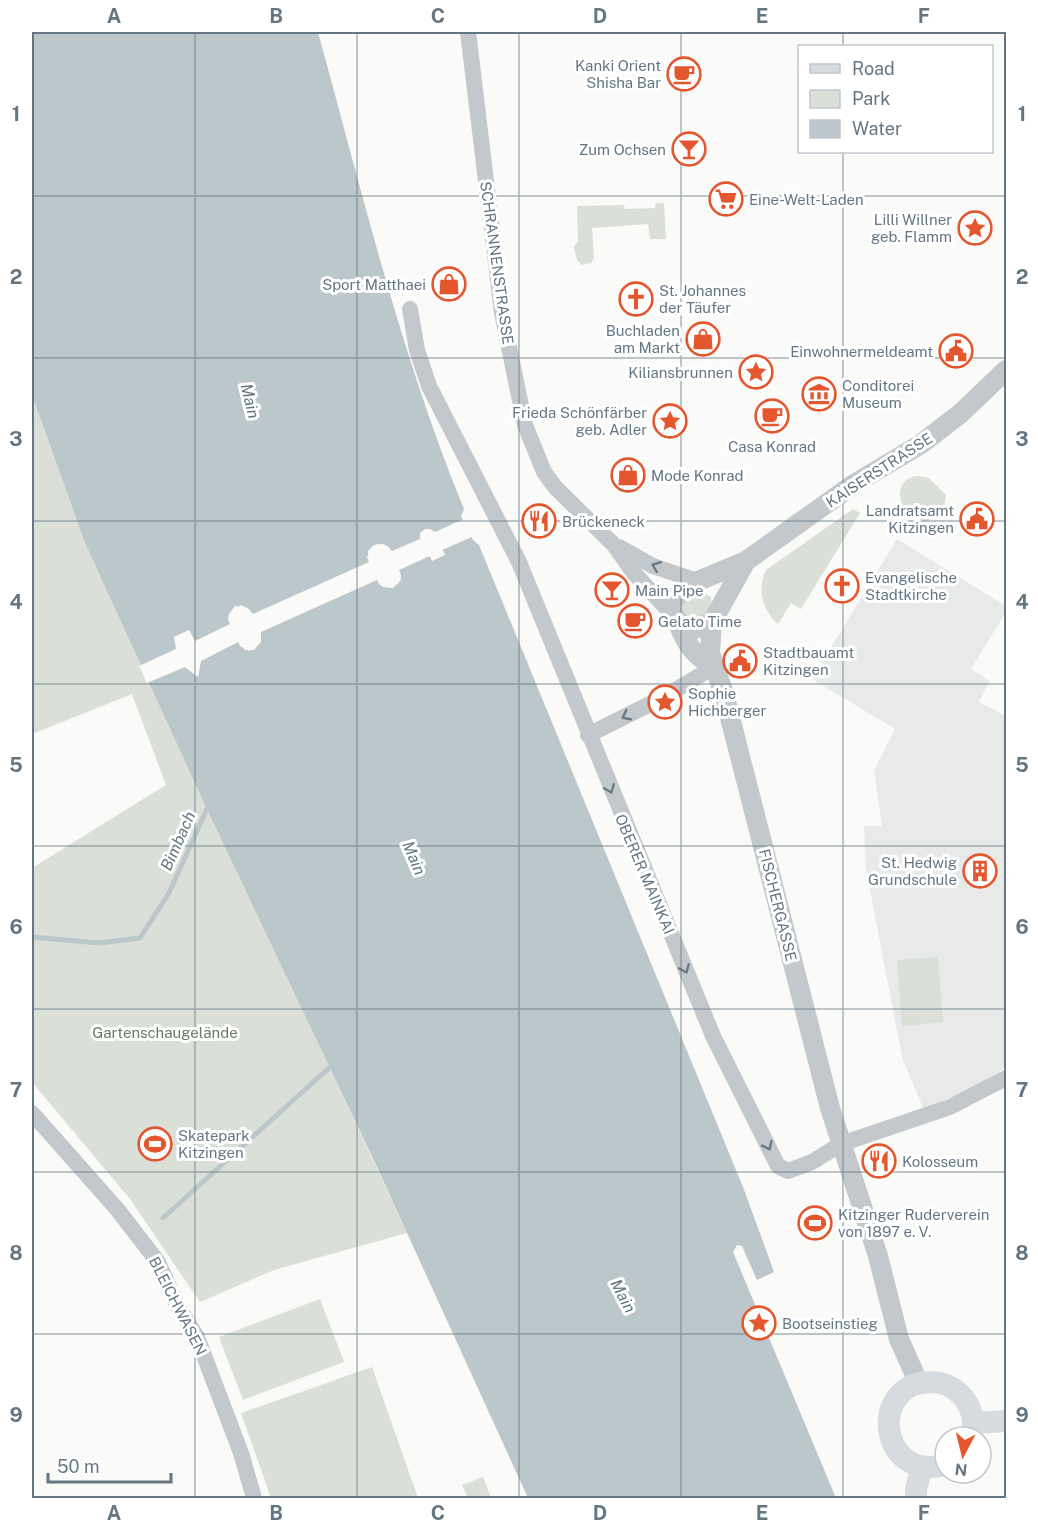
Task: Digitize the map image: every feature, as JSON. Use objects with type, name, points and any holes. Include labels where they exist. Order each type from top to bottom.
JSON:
[{"type":"main road","points":[[933,1466],[922,1467],[913,1464],[897,1451],[892,1442],[888,1424],[889,1415],[898,1397],[919,1384],[936,1383],[956,1390],[969,1405],[971,1425]]},
{"type":"main road","points":[[991,1425],[1006,1421]]},
{"type":"main road","points":[[916,1498],[922,1467]]},
{"type":"street","name":"SCHRANNENSTRASSE","points":[[468,32],[496,266],[518,402],[536,453],[555,487],[614,544]]},
{"type":"street","name":"OBERER MAINKAI","points":[[410,309],[417,350],[429,386],[519,562],[713,1036],[780,1170],[788,1171],[812,1162],[841,1144],[950,1107],[1006,1078]]},
{"type":"street","name":"KAISERSTRASSE","points":[[700,582],[746,561],[854,484],[937,432],[1006,370]]},
{"type":"street","points":[[614,544],[653,566],[700,582],[715,593],[717,614]]},
{"type":"street","points":[[614,544],[633,572],[674,617],[695,629],[717,614],[746,561]]},
{"type":"street","points":[[588,735],[662,698],[714,667],[693,652],[674,617],[673,602],[680,591],[700,582]]},
{"type":"street","name":"FISCHERGASSE","points":[[717,614],[710,653],[724,694],[841,1144],[878,1256],[899,1339],[919,1384]]},
{"type":"street","name":"BLEICHWASEN","points":[[32,1113],[102,1192],[158,1262],[177,1305],[197,1337],[242,1453],[254,1498]]},
{"type":"shaded area","points":[[897,539],[1006,606],[1006,612],[971,669],[990,681],[979,702],[1006,716],[1006,1067],[973,1089],[923,1108],[902,1057],[866,869],[864,826],[882,826],[874,771],[895,729],[812,679]]},
{"type":"green space","points":[[656,203],[664,203],[666,239],[650,239],[648,224],[592,228],[594,258],[591,263],[581,265],[577,260],[574,247],[578,241],[577,206],[624,205],[625,209],[655,208]]},
{"type":"green space","name":"Gartenschaugelände","points":[[32,395],[85,543],[407,1233],[274,1270],[200,1302],[130,1199],[32,1082],[32,868],[166,785],[132,694],[32,734]]},
{"type":"green space","points":[[918,476],[929,478],[946,495],[941,513],[924,522],[905,509],[900,497],[904,483]]},
{"type":"green space","points":[[853,509],[860,513],[801,609],[791,603],[778,624],[768,612],[763,599],[762,584],[766,570]]},
{"type":"green space","points":[[699,589],[711,597],[712,611],[693,622],[680,610],[680,600]]},
{"type":"green space","points":[[938,957],[943,1022],[902,1026],[897,960]]},
{"type":"green space","points":[[320,1299],[344,1362],[243,1400],[219,1337]]},
{"type":"green space","points":[[372,1367],[418,1498],[271,1498],[241,1413]]},
{"type":"green space","points":[[483,1477],[491,1498],[468,1498],[462,1485]]},
{"type":"water","name":"Main","points":[[32,32],[318,32],[384,273],[441,451],[464,509],[461,516],[473,540],[479,545],[743,1187],[774,1272],[757,1280],[742,1246],[737,1245],[733,1252],[836,1498],[528,1498],[376,1165],[207,809],[85,543],[32,395]],"holes":[[[425,529],[435,533],[445,555],[432,561],[421,539]],[[374,545],[389,547],[401,575],[398,584],[383,587],[379,584],[367,557]],[[241,605],[250,610],[261,642],[249,651],[240,646],[228,619],[229,614]],[[189,631],[201,660],[198,676],[185,667],[174,637]]]},
{"type":"pier","points":[[466,518],[474,536],[440,551],[431,532],[426,532],[423,538],[432,555],[399,570],[401,580],[393,588],[383,587],[377,580],[261,632],[261,642],[254,650],[245,650],[238,642],[201,661],[198,677],[185,667],[147,683],[139,666],[176,649],[174,637],[189,630],[195,641],[230,624],[229,614],[235,606],[246,607],[253,614],[369,562],[368,551],[374,545],[384,544],[392,551],[420,539],[420,533],[425,529],[435,532]],"holes":[[[380,547],[389,553],[398,575],[392,585],[382,582],[370,557],[372,549]],[[237,609],[245,609],[250,616],[259,638],[253,647],[243,645],[233,623],[232,615]],[[188,634],[198,661],[196,671],[187,665],[177,639]]]},
{"type":"waterway","name":"Bimbach","points":[[32,937],[99,943],[140,938],[169,893],[207,809],[211,807]]},
{"type":"waterway","points":[[163,1218],[330,1067]]},
{"type":"place","name":"Kanki Orient Shisha Bar","points":[[684,74]]},
{"type":"place","name":"Zum Ochsen","points":[[689,149]]},
{"type":"place","name":"Eine-Welt-Laden","points":[[726,199]]},
{"type":"place","name":"Lilli Willner geb. Flamm","points":[[975,228]]},
{"type":"place","name":"Sport Matthaei","points":[[449,284]]},
{"type":"place","name":"St. Johannes der Täufer","points":[[636,299]]},
{"type":"place","name":"Buchladen am Markt","points":[[703,339]]},
{"type":"place","name":"Einwohnermeldeamt","points":[[956,351]]},
{"type":"place","name":"Kiliansbrunnen","points":[[756,372]]},
{"type":"place","name":"Conditorei Museum","points":[[819,394]]},
{"type":"place","name":"Casa Konrad","points":[[772,416]]},
{"type":"place","name":"Frieda Schönfärber geb. Adler","points":[[670,421]]},
{"type":"place","name":"Mode Konrad","points":[[628,475]]},
{"type":"place","name":"Landratsamt Kitzingen","points":[[977,519]]},
{"type":"place","name":"Brückeneck","points":[[539,521]]},
{"type":"place","name":"Evangelische Stadtkirche","points":[[842,586]]},
{"type":"place","name":"Main Pipe","points":[[612,590]]},
{"type":"place","name":"Gelato Time","points":[[635,621]]},
{"type":"place","name":"Stadtbauamt Kitzingen","points":[[740,661]]},
{"type":"place","name":"Sophie Hichberger","points":[[665,702]]},
{"type":"place","name":"St. Hedwig Grundschule","points":[[980,871]]},
{"type":"place","name":"Skatepark Kitzingen","points":[[155,1144]]},
{"type":"place","name":"Kolosseum","points":[[879,1161]]},
{"type":"place","name":"Kitzinger Ruderverein von 1897 e. V.","points":[[815,1223]]},
{"type":"place","name":"Bootseinstieg","points":[[759,1323]]}]
